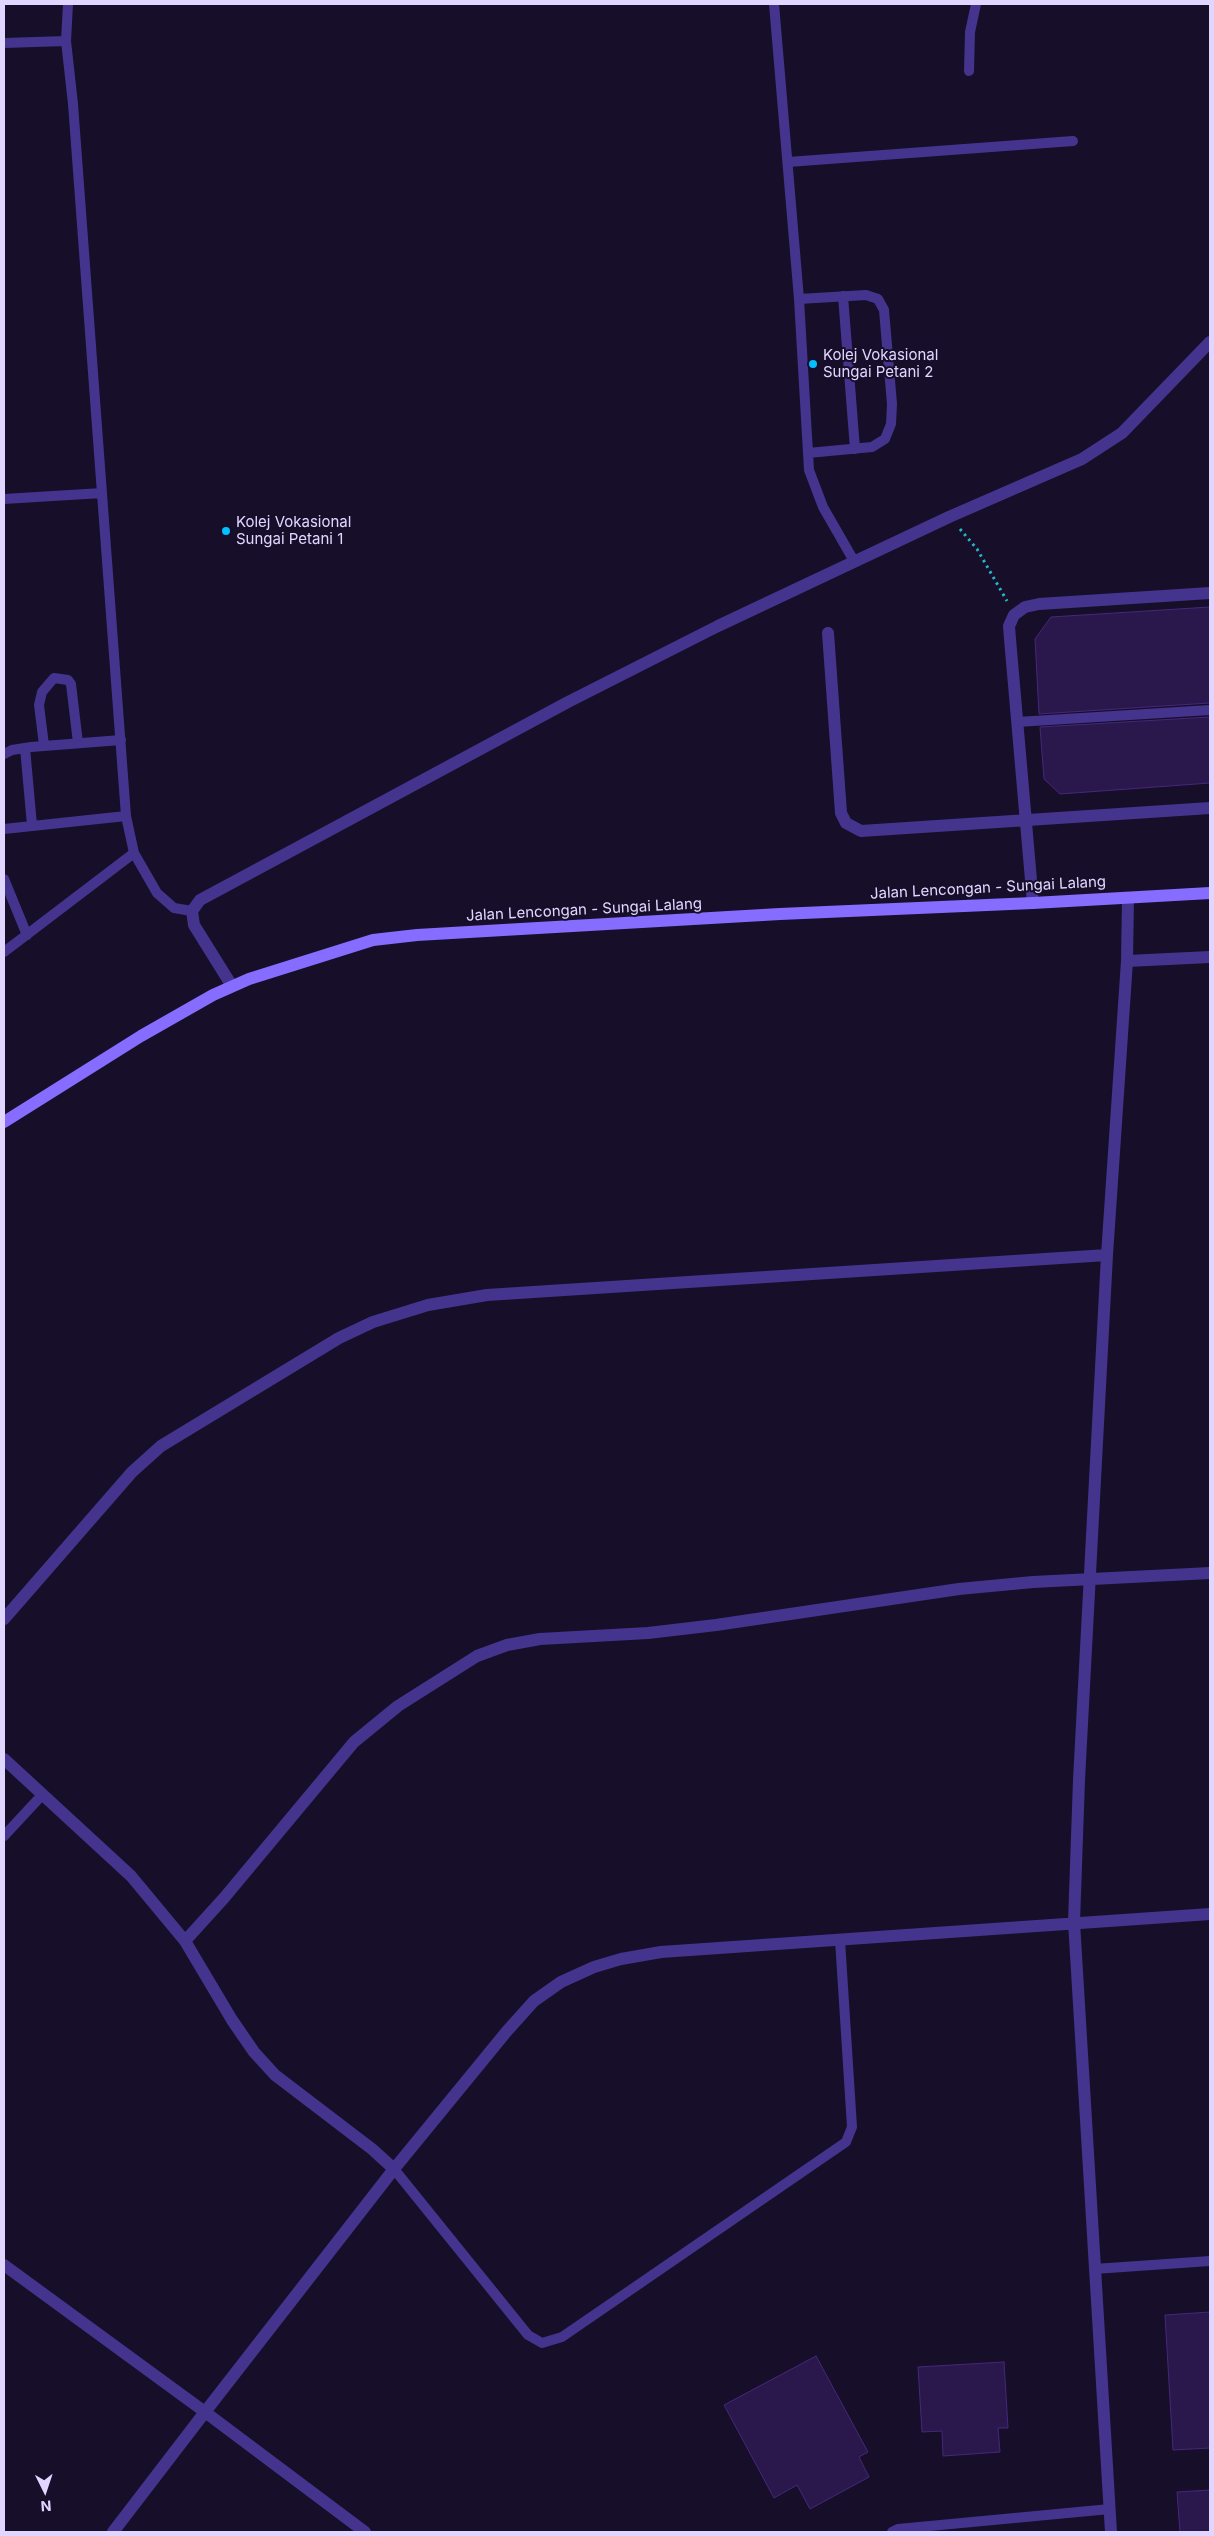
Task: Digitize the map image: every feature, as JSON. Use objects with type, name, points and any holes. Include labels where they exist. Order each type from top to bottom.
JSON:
[{"type":"street","points":[[232,986],[194,925],[192,912],[200,900],[559,706],[718,626],[948,517],[1082,459],[1122,433],[1210,342]]},
{"type":"street","points":[[1033,903],[1009,626],[1014,614],[1025,607],[1039,604],[1210,593]]},
{"type":"street","points":[[828,633],[841,813],[846,824],[861,831],[1210,808]]},
{"type":"street","name":"Jalan Lencongan - Sungai Lalang","points":[[4,1122],[184,1010],[232,986],[353,946],[410,936],[780,914],[1033,903],[1210,892]]},
{"type":"street","points":[[1111,2532],[1074,1922],[1107,1255],[1127,961],[1128,898]]},
{"type":"street","points":[[1127,961],[1210,957]]},
{"type":"street","points":[[4,1619],[132,1472],[161,1446],[340,1338],[373,1322],[428,1305],[487,1295],[1107,1255]]},
{"type":"street","points":[[185,1940],[224,1898],[354,1742],[398,1706],[477,1656],[507,1646],[540,1639],[648,1633],[716,1625],[960,1589],[1032,1582],[1210,1573]]},
{"type":"street","points":[[4,1759],[131,1876],[185,1940],[232,2020],[254,2052],[275,2075],[372,2149],[394,2169]]},
{"type":"street","points":[[113,2532],[394,2169],[507,2031],[534,2001],[561,1982],[612,1962],[660,1952],[1210,1914]]},
{"type":"street","points":[[4,2264],[365,2532]]},
{"type":"lane","points":[[68,4],[66,41],[126,816],[134,853],[157,893],[174,908],[192,912]]},
{"type":"lane","points":[[774,4],[788,162],[808,453],[814,489],[854,562]]},
{"type":"lane","points":[[969,71],[970,32],[976,4]]},
{"type":"lane","points":[[4,43],[66,41]]},
{"type":"lane","points":[[788,162],[1073,141]]},
{"type":"lane","points":[[798,299],[866,295],[878,299],[884,310],[890,379],[891,424],[885,439],[872,447],[808,453]]},
{"type":"lane","points":[[843,296],[855,449]]},
{"type":"lane","points":[[4,499],[102,493]]},
{"type":"lane","points":[[44,745],[39,705],[42,692],[54,678],[68,680],[71,684],[78,743]]},
{"type":"lane","points":[[1017,722],[1210,710]]},
{"type":"lane","points":[[4,754],[12,750],[44,745],[121,740]]},
{"type":"lane","points":[[25,748],[32,825]]},
{"type":"lane","points":[[4,829],[126,816]]},
{"type":"lane","points":[[4,952],[134,853]]},
{"type":"lane","points":[[4,879],[27,936]]},
{"type":"lane","points":[[4,1836],[43,1794]]},
{"type":"lane","points":[[394,2169],[528,2335],[542,2343],[562,2336],[846,2142],[852,2127],[840,1940]]},
{"type":"lane","points":[[1094,2269],[1210,2261]]},
{"type":"lane","points":[[892,2532],[898,2529],[1110,2509]]},
{"type":"path","points":[[948,517],[977,549],[1014,614]]},
{"type":"building","points":[[1210,607],[1210,703],[1039,714],[1035,639],[1051,617]]},
{"type":"building","points":[[1210,717],[1210,783],[1060,794],[1044,779],[1040,727]]},
{"type":"building","points":[[1210,2312],[1210,2448],[1173,2450],[1165,2315]]},
{"type":"building","points":[[816,2356],[868,2452],[859,2457],[869,2477],[810,2509],[797,2485],[774,2498],[724,2405]]},
{"type":"building","points":[[1004,2362],[1008,2428],[998,2428],[1000,2452],[943,2456],[942,2431],[922,2432],[918,2367]]},
{"type":"building","points":[[1210,2490],[1210,2532],[1180,2532],[1177,2492]]},
{"type":"place","name":"Kolej Vokasional Sungai Petani 2","points":[[813,364]]},
{"type":"place","name":"Kolej Vokasional Sungai Petani 1","points":[[226,531]]}]
